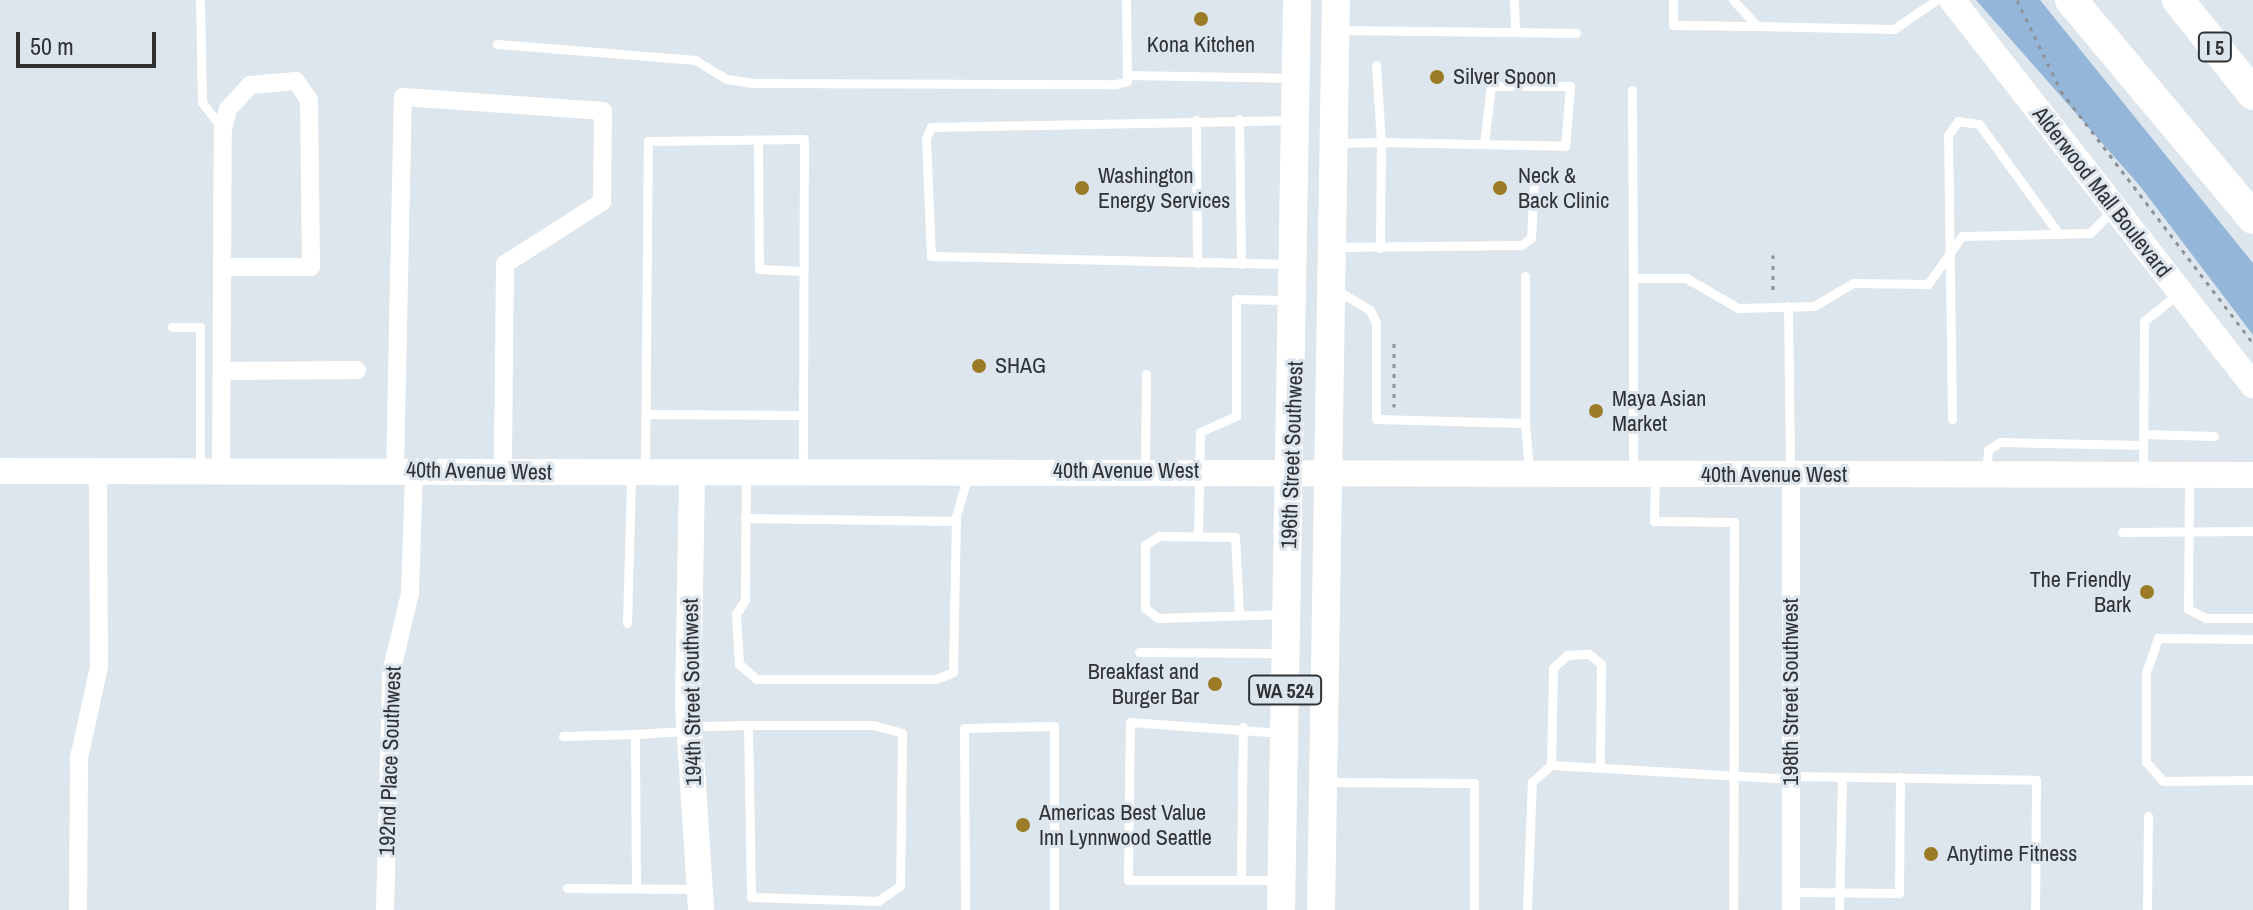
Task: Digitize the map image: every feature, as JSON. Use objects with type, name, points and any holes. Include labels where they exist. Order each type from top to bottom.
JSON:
[{"type":"highway","points":[[2071,0],[2253,218]]},
{"type":"highway","name":"I 5","points":[[2178,0],[2253,94]]},
{"type":"main road","name":"196th Street Southwest","points":[[1281,910],[1293,471],[1297,0]]},
{"type":"main road","name":"196th Street Southwest","points":[[1321,910],[1335,289],[1336,0]]},
{"type":"street","name":"Alderwood Mall Boulevard","points":[[1952,0],[2253,385]]},
{"type":"street","points":[[211,472],[223,371],[223,130],[236,97],[261,80],[296,81],[307,94],[311,267],[225,267]]},
{"type":"street","name":"192nd Place Southwest","points":[[385,910],[391,673],[410,593],[404,470],[403,97],[603,111],[602,202],[505,264],[503,471]]},
{"type":"street","points":[[223,371],[357,370]]},
{"type":"street","name":"40th Avenue West","points":[[0,471],[2253,475]]},
{"type":"street","points":[[78,910],[79,758],[99,667],[98,473]]},
{"type":"street","name":"194th Street Southwest","points":[[692,474],[690,728],[700,900]]},
{"type":"street","name":"198th Street Southwest","points":[[1791,475],[1791,901]]},
{"type":"lane","points":[[200,0],[202,102],[223,130]]},
{"type":"lane","points":[[1126,0],[1127,75]]},
{"type":"lane","points":[[1514,0],[1515,31]]},
{"type":"lane","points":[[1673,0],[1673,25],[1894,29],[1936,0]]},
{"type":"lane","points":[[1733,0],[1757,26]]},
{"type":"lane","points":[[1336,30],[1576,33]]},
{"type":"lane","points":[[497,44],[695,60],[753,83],[1116,84],[1127,75],[1296,78]]},
{"type":"lane","points":[[1376,65],[1381,142],[1380,248]]},
{"type":"lane","points":[[1337,143],[1565,146],[1570,86],[1491,86],[1484,144]]},
{"type":"lane","points":[[1632,90],[1633,278],[1644,474],[1654,521],[1734,522],[1733,910]]},
{"type":"lane","points":[[1952,419],[1948,135],[1968,117],[2059,234]]},
{"type":"lane","points":[[1239,119],[1241,264]]},
{"type":"lane","points":[[1196,120],[1197,263]]},
{"type":"lane","points":[[1296,120],[931,127],[926,138],[931,256],[1296,264]]},
{"type":"lane","points":[[627,623],[638,473],[646,414],[648,141],[804,139],[803,473]]},
{"type":"lane","points":[[758,140],[759,269],[803,271]]},
{"type":"lane","points":[[1335,247],[1521,245],[1531,238],[1534,180]]},
{"type":"lane","points":[[1633,278],[1686,278],[1738,308],[1831,300],[1853,283],[1928,284],[1962,236],[2090,233],[2115,209]]},
{"type":"lane","points":[[1525,276],[1525,423],[1530,472]]},
{"type":"lane","points":[[1335,289],[1370,310],[1376,323],[1376,419],[1525,423]]},
{"type":"lane","points":[[2143,476],[2144,321],[2181,292]]},
{"type":"lane","points":[[1198,536],[1200,432],[1236,416],[1236,299],[1295,300]]},
{"type":"lane","points":[[1788,306],[1791,475]]},
{"type":"lane","points":[[172,327],[200,327],[211,472]]},
{"type":"lane","points":[[1145,471],[1146,374]]},
{"type":"lane","points":[[646,414],[803,415]]},
{"type":"lane","points":[[1986,475],[1988,450],[2000,442],[2214,436]]},
{"type":"lane","points":[[746,473],[739,664],[756,679],[936,679],[953,672],[956,521],[969,472]]},
{"type":"lane","points":[[2189,476],[2188,609],[2206,618],[2253,618]]},
{"type":"lane","points":[[745,518],[956,521]]},
{"type":"lane","points":[[2122,532],[2253,531]]},
{"type":"lane","points":[[1239,613],[1240,543],[1198,536],[1159,536],[1145,545],[1145,608],[1158,618],[1191,622],[1239,613],[1287,614]]},
{"type":"lane","points":[[2253,639],[2158,638],[2146,673],[2146,762],[2163,781],[2253,780]]},
{"type":"lane","points":[[1139,652],[1286,653]]},
{"type":"lane","points":[[1551,765],[1553,668],[1567,655],[1589,654],[1601,664],[1600,768]]},
{"type":"lane","points":[[1281,880],[1128,880],[1130,722],[1243,727],[1284,733]]},
{"type":"lane","points":[[563,736],[748,725],[873,725],[902,733],[900,886],[878,901],[751,897],[748,725]]},
{"type":"lane","points":[[965,910],[964,728],[1054,726],[1054,910]]},
{"type":"lane","points":[[1241,880],[1243,727]]},
{"type":"lane","points":[[635,734],[636,888]]},
{"type":"lane","points":[[1527,910],[1532,782],[1551,765],[1733,771],[1791,778],[2036,780],[2035,910]]},
{"type":"lane","points":[[1839,910],[1842,777]]},
{"type":"lane","points":[[1791,901],[1839,892],[1899,893],[1900,777]]},
{"type":"lane","points":[[1323,782],[1474,783],[1474,910]]},
{"type":"lane","points":[[2147,910],[2148,816]]},
{"type":"lane","points":[[567,888],[636,888],[700,900]]},
{"type":"path","points":[[2017,0],[2061,91],[2253,343]]},
{"type":"path","points":[[1773,255],[1773,306]]},
{"type":"path","points":[[1394,338],[1394,414],[1408,414]]},
{"type":"shaded area","points":[[1976,0],[2040,0],[2253,263],[2253,335],[2140,186]]},
{"type":"place","name":"Kona Kitchen","points":[[1201,19]]},
{"type":"place","name":"Silver Spoon","points":[[1437,77]]},
{"type":"place","name":"Washington Energy Services","points":[[1082,188]]},
{"type":"place","name":"Neck & Back Clinic","points":[[1500,188]]},
{"type":"place","name":"SHAG","points":[[979,366]]},
{"type":"place","name":"Maya Asian Market","points":[[1596,411]]},
{"type":"place","name":"The Friendly Bark","points":[[2147,592]]},
{"type":"place","name":"Breakfast and Burger Bar","points":[[1215,684]]},
{"type":"place","name":"Americas Best Value Inn Lynnwood Seattle","points":[[1023,825]]},
{"type":"place","name":"Anytime Fitness","points":[[1931,854]]}]
